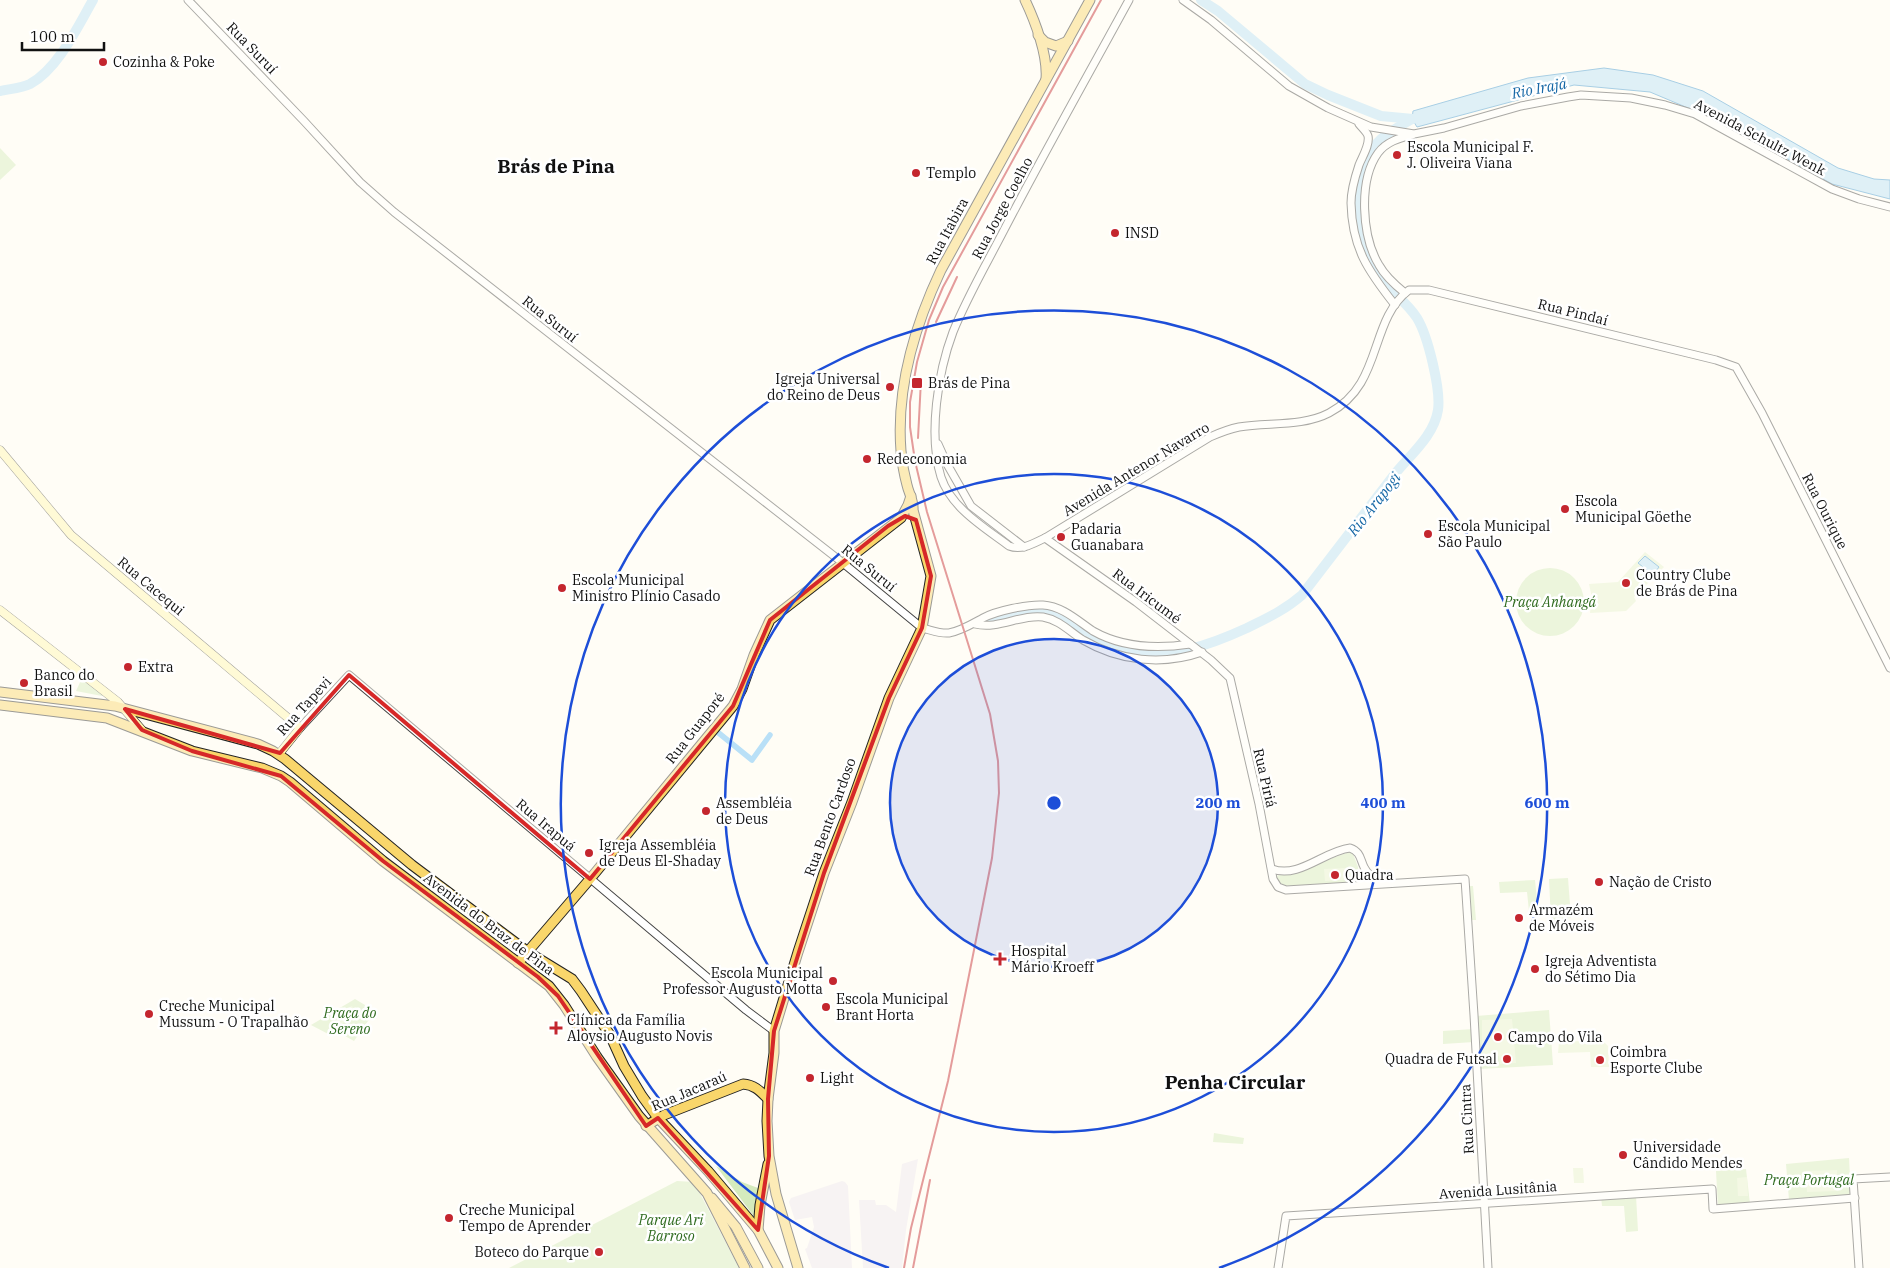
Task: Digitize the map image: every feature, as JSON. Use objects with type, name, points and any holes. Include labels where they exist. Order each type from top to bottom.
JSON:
[{"type":"main road","points":[[1025,0],[1046,62],[1046,81]]},
{"type":"main road","name":"Rua Itabira","points":[[911,496],[905,476],[902,455],[901,414],[908,367],[921,316],[941,270],[1090,0]]},
{"type":"main road","points":[[1038,35],[1045,42],[1056,46],[1068,40]]},
{"type":"main road","name":"Rua Cacequi","points":[[0,450],[71,535],[300,728]]},
{"type":"main road","name":"Rua Guaporé","points":[[518,963],[590,880],[733,706],[742,689],[754,655],[770,620],[901,518],[911,496]]},
{"type":"main road","name":"Rua Bento Cardoso","points":[[769,1156],[767,1121],[774,1053],[774,1031],[822,881],[888,698],[922,628],[931,576],[911,496]]},
{"type":"main road","points":[[901,518],[910,516],[916,520]]},
{"type":"main road","name":"Avenida do Braz de Pina","points":[[0,610],[69,662],[125,708],[142,730],[192,750],[262,768],[281,776],[383,861],[549,986],[558,996],[597,1057],[646,1126],[707,1193],[745,1268]]},
{"type":"main road","points":[[0,692],[96,702],[125,708]]},
{"type":"main road","points":[[0,704],[101,716],[142,730]]},
{"type":"main road","name":"Avenida do Braz de Pina","points":[[125,708],[251,742],[279,754],[412,864],[528,952],[566,975],[581,990],[610,1035],[635,1086],[658,1118],[708,1170],[758,1230],[778,1268]]},
{"type":"main road","name":"Rua Tapevi","points":[[279,754],[300,728]]},
{"type":"main road","name":"Rua Jacaraú","points":[[646,1126],[658,1118],[743,1084],[750,1085],[759,1090],[768,1099]]},
{"type":"main road","points":[[758,1230],[760,1205],[769,1156]]},
{"type":"main road","points":[[769,1156],[776,1194],[798,1268]]},
{"type":"main road","points":[[707,1193],[722,1208],[736,1227],[758,1268]]},
{"type":"street","name":"Rua Suruí","points":[[188,0],[298,114],[360,182],[394,212],[843,563],[922,628]]},
{"type":"street","name":"Rua Jorge Coelho","points":[[936,440],[937,399],[941,376],[954,331],[1023,195],[1128,0]]},
{"type":"street","name":"Avenida Schultz Wenk","points":[[1183,0],[1212,20],[1290,86],[1321,104],[1378,130],[1414,134],[1445,128],[1521,106],[1575,96],[1602,95],[1631,98],[1695,114],[1832,189],[1890,207]]},
{"type":"street","points":[[1357,122],[1366,132],[1368,141],[1358,166],[1352,196],[1355,233],[1361,257],[1368,270],[1396,304]]},
{"type":"street","points":[[1404,294],[1386,276],[1374,254],[1366,226],[1364,203],[1368,181],[1379,152],[1395,140],[1414,134]]},
{"type":"street","name":"Rua Pindaí","points":[[1404,294],[1409,290],[1429,290],[1671,349],[1736,367]]},
{"type":"street","name":"Avenida Antenor Navarro","points":[[1024,548],[1045,538],[1210,437],[1241,427],[1302,421],[1318,418],[1331,412],[1348,399],[1362,381],[1375,354],[1385,322],[1404,294]]},
{"type":"street","name":"Rua Ourique","points":[[1736,367],[1766,421],[1890,668]]},
{"type":"street","points":[[936,440],[970,506],[1024,548]]},
{"type":"street","points":[[936,440],[942,478],[954,500],[1010,546],[1024,548]]},
{"type":"street","name":"Rua Iricumé","points":[[1045,538],[1136,602],[1196,648],[1230,678]]},
{"type":"street","points":[[922,628],[939,633],[949,633],[976,624],[992,614],[1035,605],[1044,605],[1062,610],[1095,632],[1115,640],[1148,648],[1196,648]]},
{"type":"street","points":[[976,624],[985,626],[1024,618],[1044,618],[1060,623],[1084,640],[1127,658],[1143,660],[1170,660],[1196,648]]},
{"type":"street","name":"Rua Tapevi","points":[[300,728],[349,676]]},
{"type":"street","name":"Rua Irapuá","points":[[349,676],[590,880],[746,1010],[774,1031]]},
{"type":"street","name":"Rua Piriá","points":[[1230,678],[1275,884],[1282,890],[1351,887]]},
{"type":"street","points":[[1272,870],[1283,872],[1325,858],[1340,850],[1353,849],[1360,855],[1364,868],[1364,877],[1351,887]]},
{"type":"street","points":[[1364,868],[1374,878],[1387,884]]},
{"type":"street","name":"Rua Cintra","points":[[1387,884],[1465,879],[1488,1268]]},
{"type":"street","points":[[1351,887],[1387,884]]},
{"type":"street","points":[[1859,1268],[1853,1179],[1890,1177]]},
{"type":"street","name":"Avenida Lusitânia","points":[[1278,1268],[1286,1216],[1712,1189],[1713,1209],[1854,1198]]},
{"type":"highlighted area","points":[[905,516],[916,520],[931,576],[922,628],[889,698],[824,873],[774,1031],[768,1099],[769,1156],[758,1230],[658,1118],[646,1126],[558,996],[538,977],[383,861],[281,776],[192,751],[142,730],[125,709],[280,753],[349,675],[590,879],[733,706],[770,620],[888,526]]},
{"type":"shaded area","points":[[918,1159],[906,1230],[902,1268],[863,1268],[859,1200],[875,1200],[876,1205],[886,1205],[896,1212],[902,1164]]},
{"type":"shaded area","points":[[842,1181],[848,1186],[852,1268],[812,1268],[805,1249],[814,1227],[812,1217],[795,1220],[789,1202],[791,1198]]},
{"type":"green space","points":[[0,148],[16,165],[0,180]]},
{"type":"green space","name":"Country Clube de Brás de Pina","points":[[1645,552],[1664,567],[1634,597],[1636,601],[1626,611],[1590,613],[1592,598],[1589,584],[1618,582]]},
{"type":"green space","name":"Praça Anhangá","points":[[1557,568],[1569,574],[1578,583],[1584,595],[1582,615],[1574,626],[1557,636],[1543,636],[1526,626],[1518,615],[1516,595],[1526,578],[1537,570]]},
{"type":"green space","points":[[82,678],[104,693],[102,696],[76,691]]},
{"type":"green space","points":[[1352,851],[1358,867],[1359,884],[1283,887],[1276,876],[1302,869]]},
{"type":"green space","name":"Quadra","points":[[1345,868],[1347,880],[1325,881],[1324,869]]},
{"type":"green space","points":[[1568,878],[1571,918],[1551,920],[1549,879]]},
{"type":"green space","points":[[1535,880],[1538,911],[1529,911],[1527,892],[1500,893],[1499,882]]},
{"type":"green space","points":[[1466,886],[1473,886],[1476,920],[1468,920]]},
{"type":"green space","name":"Praça do Sereno","points":[[355,999],[375,1011],[354,1041],[336,1031],[332,1036],[311,1025]]},
{"type":"green space","points":[[352,1006],[357,1015],[338,1026],[333,1016]]},
{"type":"green space","points":[[1549,1010],[1553,1065],[1478,1069],[1476,1016]]},
{"type":"green space","name":"Campo do Vila","points":[[1512,1019],[1516,1063],[1500,1064],[1499,1056],[1482,1057],[1482,1020]]},
{"type":"green space","points":[[1474,1029],[1474,1042],[1443,1044],[1443,1031]]},
{"type":"green space","name":"Coimbra Esporte Clube","points":[[1582,1041],[1583,1043],[1604,1042],[1608,1046],[1609,1067],[1591,1067],[1590,1052],[1558,1053],[1559,1042]]},
{"type":"green space","points":[[1214,1133],[1244,1138],[1243,1144],[1213,1142]]},
{"type":"green space","name":"Praça Portugal","points":[[1849,1158],[1851,1196],[1789,1200],[1786,1164]]},
{"type":"green space","points":[[716,1166],[742,1182],[758,1188],[763,1186],[756,1219]]},
{"type":"green space","points":[[1573,1168],[1583,1168],[1584,1183],[1574,1183]]},
{"type":"green space","name":"Praça Portugal","points":[[1746,1169],[1750,1204],[1718,1207],[1716,1171]]},
{"type":"green space","points":[[1837,1170],[1838,1191],[1807,1192],[1806,1171]]},
{"type":"green space","points":[[1747,1177],[1748,1196],[1738,1196],[1737,1178]]},
{"type":"green space","name":"Parque Ari Barroso","points":[[677,1181],[694,1182],[739,1268],[509,1268]]},
{"type":"green space","points":[[1636,1196],[1638,1231],[1626,1232],[1624,1206],[1602,1206],[1601,1197]]},
{"type":"water","name":"Rio Irajá","points":[[1604,68],[1653,75],[1703,91],[1838,168],[1874,179],[1890,180],[1890,199],[1832,184],[1726,124],[1650,92],[1574,85],[1417,127],[1412,119],[1413,111],[1528,78]]},
{"type":"water","points":[[1645,556],[1659,567],[1653,575],[1638,563]]},
{"type":"waterway","points":[[0,91],[30,84],[50,68],[74,34],[93,0]]},
{"type":"waterway","name":"Rio Irajá","points":[[1201,0],[1218,11],[1305,84],[1381,116],[1413,119]]},
{"type":"waterway","name":"Rio Arapogi","points":[[991,621],[1022,613],[1046,613],[1064,619],[1119,649],[1145,654],[1160,654],[1190,649],[1233,634],[1276,613],[1302,595],[1394,475],[1427,437],[1436,419],[1438,410],[1436,377],[1421,326],[1413,312],[1383,281],[1371,263],[1364,249],[1357,220],[1358,191],[1361,176],[1372,150],[1385,136],[1412,119]]},
{"type":"waterway","points":[[715,730],[752,760],[770,735]]},
{"type":"railway","points":[[904,1268],[911,1228],[948,1081],[992,858],[999,793],[998,761],[990,714],[927,512],[915,461],[910,427],[910,402],[917,362],[929,320],[943,287],[1101,0]]},
{"type":"railway","points":[[936,322],[957,277]]},
{"type":"railway","points":[[918,438],[921,380]]},
{"type":"railway","points":[[913,1268],[930,1180]]},
{"type":"place","name":"Cozinha & Poke","points":[[103,62]]},
{"type":"place","name":"Escola Municipal F. J. Oliveira Viana","points":[[1397,155]]},
{"type":"place","name":"Templo","points":[[916,173]]},
{"type":"place","name":"INSD","points":[[1115,233]]},
{"type":"place","name":"Brás de Pina","points":[[917,383]]},
{"type":"place","name":"Igreja Universal do Reino de Deus","points":[[890,387]]},
{"type":"place","name":"Redeconomia","points":[[867,459]]},
{"type":"place","name":"Escola Municipal Göethe","points":[[1565,509]]},
{"type":"place","name":"Escola Municipal São Paulo","points":[[1428,534]]},
{"type":"place","name":"Padaria Guanabara","points":[[1061,537]]},
{"type":"place","name":"Country Clube de Brás de Pina","points":[[1626,583]]},
{"type":"place","name":"Escola Municipal Ministro Plínio Casado","points":[[562,588]]},
{"type":"place","name":"Extra","points":[[128,667]]},
{"type":"place","name":"Banco do Brasil","points":[[24,683]]},
{"type":"place","name":"Assembléia de Deus","points":[[706,811]]},
{"type":"place","name":"Igreja Assembléia de Deus El-Shaday","points":[[589,853]]},
{"type":"place","name":"Quadra","points":[[1335,875]]},
{"type":"place","name":"Nação de Cristo","points":[[1599,882]]},
{"type":"place","name":"Armazém de Móveis","points":[[1519,918]]},
{"type":"place","name":"Hospital Mário Kroeff","points":[[1000,959]]},
{"type":"place","name":"Igreja Adventista do Sétimo Dia","points":[[1535,969]]},
{"type":"place","name":"Escola Municipal Professor Augusto Motta","points":[[833,981]]},
{"type":"place","name":"Escola Municipal Brant Horta","points":[[826,1007]]},
{"type":"place","name":"Creche Municipal Mussum - O Trapalhão","points":[[149,1014]]},
{"type":"place","name":"Clínica da Família Aloysio Augusto Novis","points":[[556,1028]]},
{"type":"place","name":"Campo do Vila","points":[[1498,1037]]},
{"type":"place","name":"Quadra de Futsal","points":[[1507,1059]]},
{"type":"place","name":"Coimbra Esporte Clube","points":[[1600,1060]]},
{"type":"place","name":"Light","points":[[810,1078]]},
{"type":"place","name":"Universidade Cândido Mendes","points":[[1623,1155]]},
{"type":"place","name":"Creche Municipal Tempo de Aprender","points":[[449,1218]]},
{"type":"place","name":"Boteco do Parque","points":[[599,1252]]},
{"type":"district","name":"Brás de Pina","points":[[556,166]]},
{"type":"district","name":"Penha Circular","points":[[1235,1082]]}]
